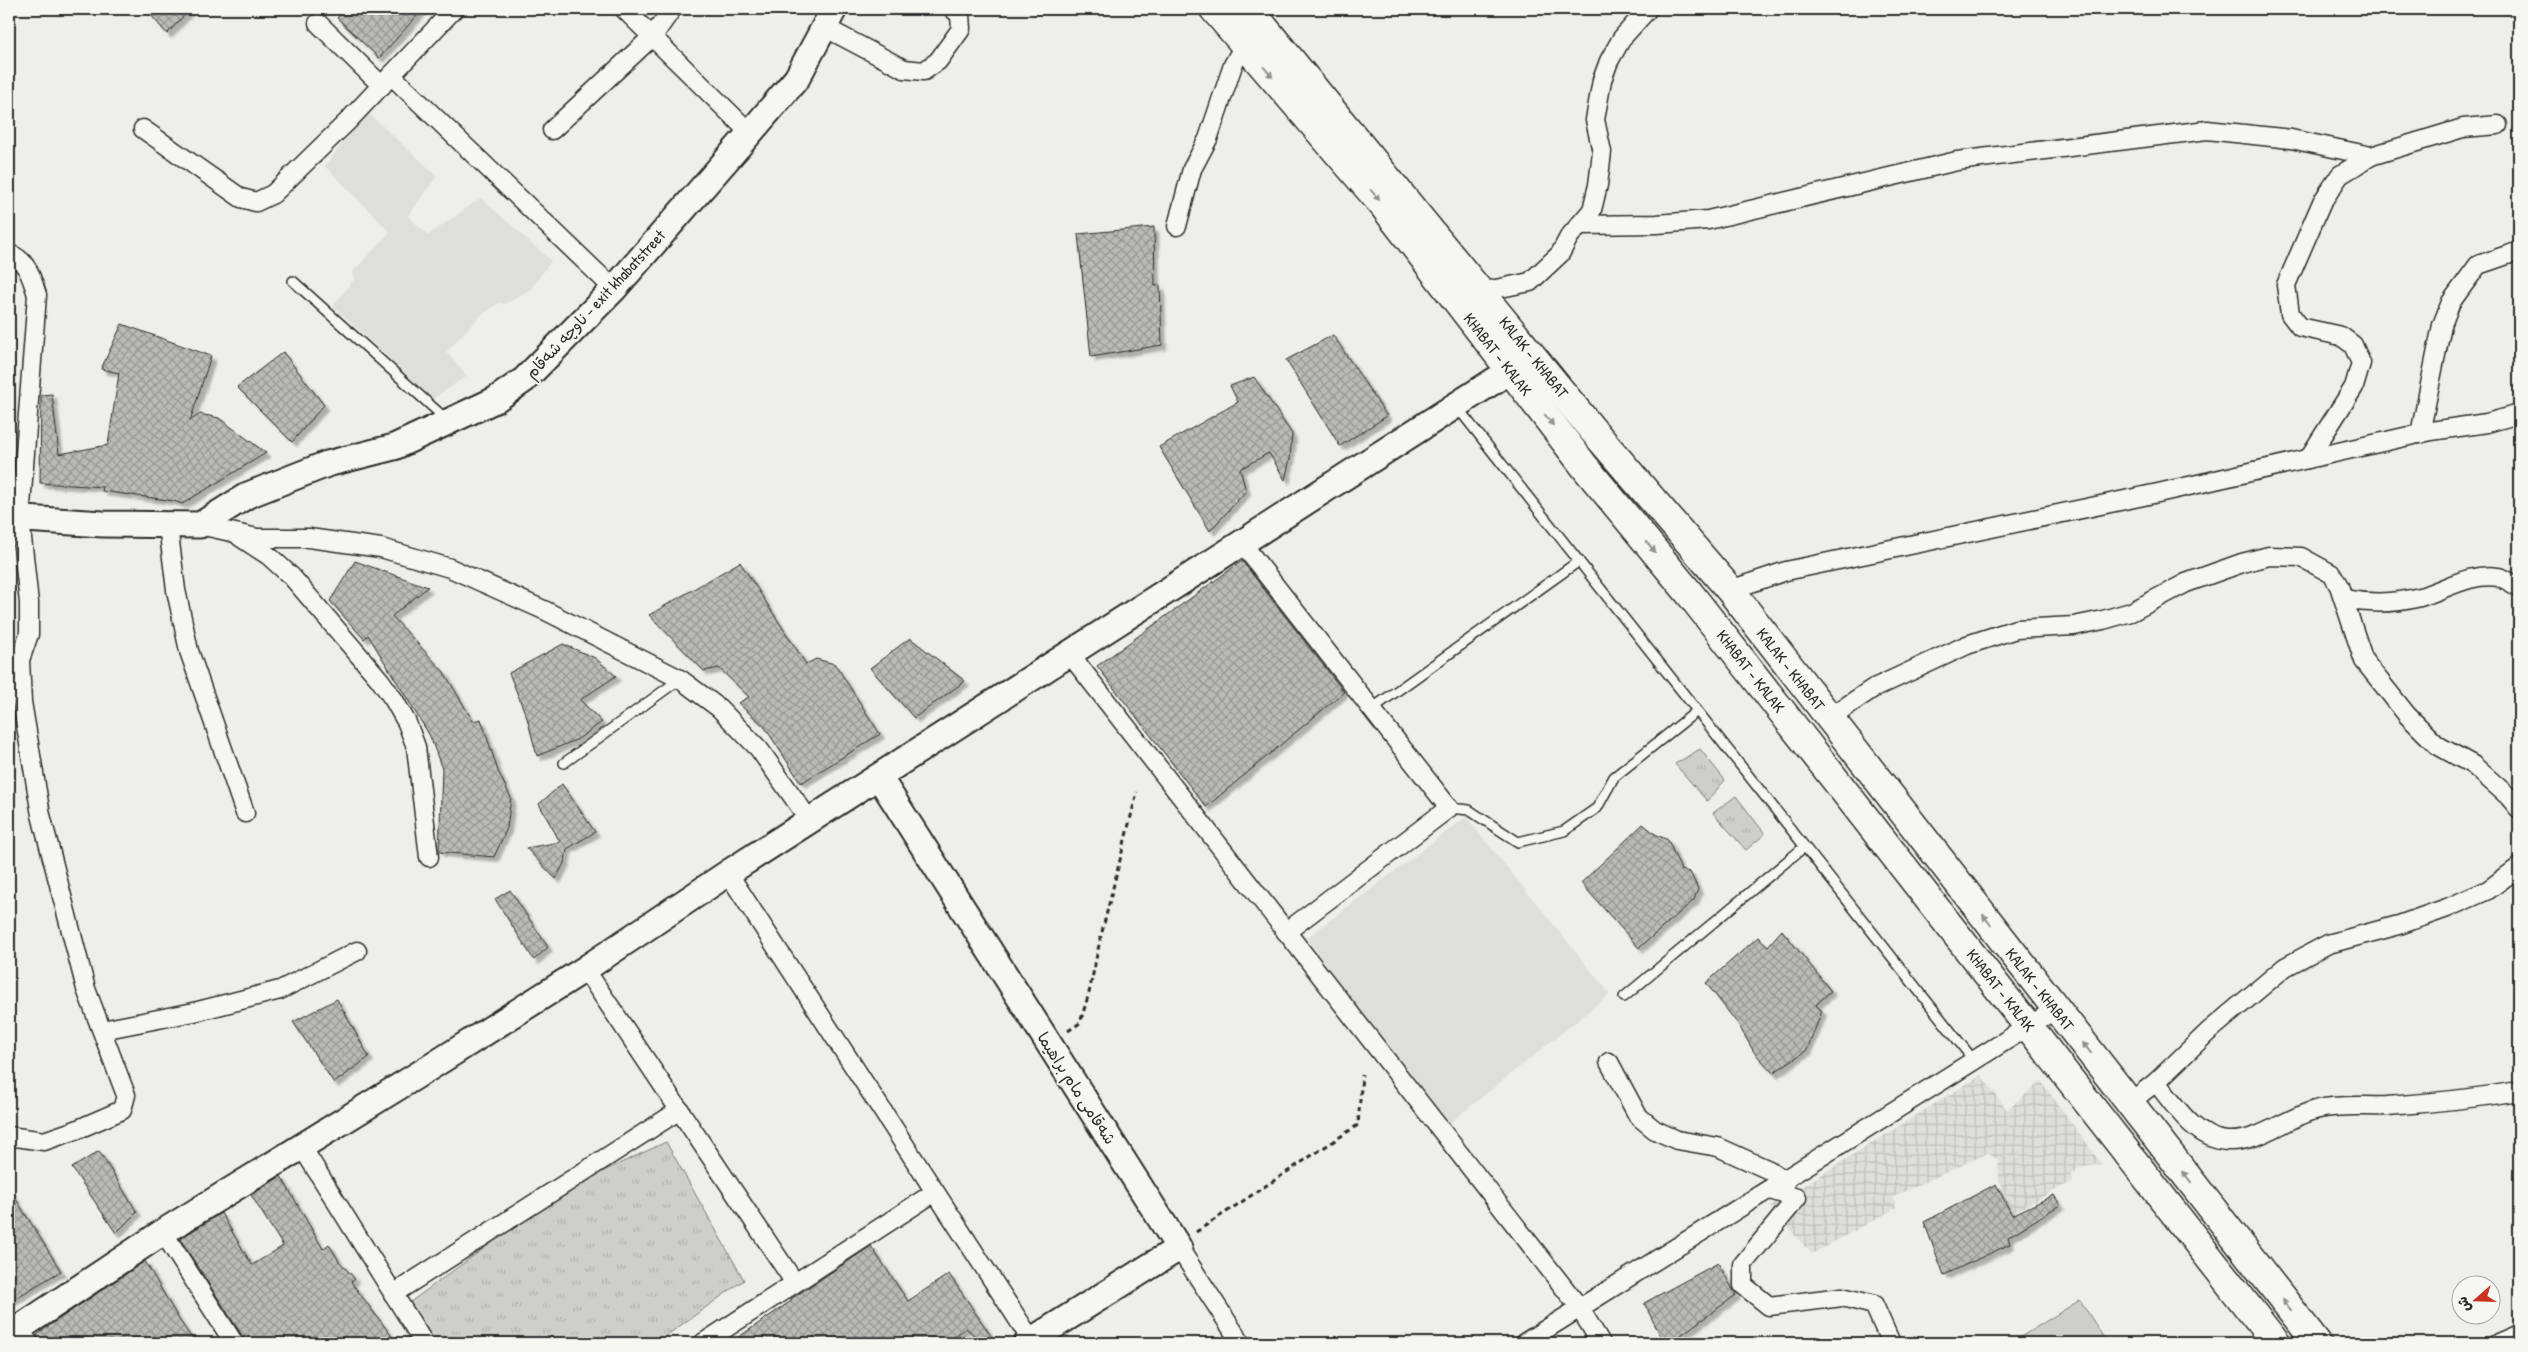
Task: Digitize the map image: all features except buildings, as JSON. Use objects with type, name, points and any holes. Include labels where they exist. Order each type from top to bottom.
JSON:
[{"type":"main road","name":"KHABAT - KALAK","points":[[1214,9],[1384,205],[1585,467],[1702,609],[2276,1343]]},
{"type":"main road","name":"KALAK - KHABAT","points":[[1249,9],[1591,428],[1730,590],[2317,1343]]},
{"type":"street","points":[[143,129],[241,198],[256,202],[273,194],[454,9]]},
{"type":"street","points":[[624,9],[750,133]]},
{"type":"street","points":[[552,130],[652,36],[672,9]]},
{"type":"street","points":[[829,18],[904,69],[924,71],[938,61],[961,29],[960,15],[952,9]]},
{"type":"street","points":[[1481,292],[1530,282],[1560,254],[1579,225],[1592,210],[1598,185],[1602,152],[1595,120],[1602,80],[1609,60],[1622,38],[1648,9]]},
{"type":"street","name":"ناوچە شەقام - exit khabatstreet","points":[[200,525],[248,495],[327,464],[394,447],[450,422],[494,400],[524,380],[614,288],[797,78],[829,18]]},
{"type":"street","points":[[318,23],[386,80],[614,288]]},
{"type":"street","points":[[1177,226],[1192,169],[1208,139],[1234,64],[1244,45]]},
{"type":"street","points":[[2308,459],[2350,394],[2361,363],[2353,345],[2341,336],[2300,327],[2290,314],[2286,285],[2322,202],[2340,175],[2371,156],[2463,128],[2498,125]]},
{"type":"street","points":[[1579,225],[1657,224],[1708,220],[1957,161],[2207,130],[2291,139],[2371,156]]},
{"type":"street","points":[[2420,434],[2442,325],[2451,302],[2478,266],[2519,251]]},
{"type":"street","points":[[9,254],[17,256],[31,274],[37,295],[14,518],[29,603],[29,634],[20,660],[22,702],[41,816],[86,989],[126,1095],[122,1110],[76,1130],[44,1141],[9,1136]]},
{"type":"street","points":[[19,1336],[162,1232],[302,1147],[585,969],[728,873],[1511,370]]},
{"type":"street","points":[[1730,590],[1786,571],[1979,532],[2420,434],[2487,423],[2519,414]]},
{"type":"street","points":[[14,518],[168,526],[200,525],[257,538],[309,538],[381,548],[450,568],[546,611],[680,679],[719,708],[744,732],[778,774],[810,822]]},
{"type":"street","points":[[168,526],[176,590],[189,652],[245,813]]},
{"type":"street","points":[[234,533],[269,556],[292,577],[380,680],[394,700],[407,723],[416,747],[429,857]]},
{"type":"street","points":[[1241,542],[1373,708],[1449,808],[1286,932]]},
{"type":"street","points":[[1829,718],[1872,689],[1967,645],[2016,629],[2074,626],[2103,620],[2131,612],[2186,583],[2269,556],[2301,557],[2332,574],[2344,599],[2364,661],[2407,716],[2437,745],[2473,765],[2508,796],[2519,809]]},
{"type":"street","points":[[2344,599],[2366,604],[2397,602],[2421,597],[2481,577],[2499,577],[2519,586]]},
{"type":"street","points":[[1069,653],[1579,1308],[1601,1343]]},
{"type":"street","name":"شەقامی مام براهیما","points":[[879,777],[1179,1248]]},
{"type":"street","points":[[2129,1103],[2156,1082],[2208,1032],[2285,967],[2328,944],[2399,925],[2447,908],[2488,890],[2519,867]]},
{"type":"street","points":[[728,873],[1030,1342],[1179,1248],[1240,1343]]},
{"type":"street","points":[[102,1030],[194,1012],[280,990],[358,951]]},
{"type":"street","points":[[585,969],[795,1283]]},
{"type":"street","points":[[1524,1343],[1786,1181],[2056,1009]]},
{"type":"street","points":[[1609,1062],[1638,1116],[1655,1130],[1677,1140],[1718,1146],[1769,1170],[1786,1181]]},
{"type":"street","points":[[2156,1082],[2189,1122],[2211,1136],[2226,1141],[2244,1139],[2318,1109],[2395,1105],[2519,1091]]},
{"type":"street","points":[[393,1294],[680,1110]]},
{"type":"street","points":[[302,1147],[424,1343]]},
{"type":"street","points":[[1770,1190],[1797,1198],[1743,1264],[1743,1285],[1769,1306],[1842,1297],[1874,1305],[1890,1343]]},
{"type":"street","points":[[703,1343],[935,1192]]},
{"type":"street","points":[[162,1232],[234,1343]]},
{"type":"street","points":[[2498,1343],[2519,1334]]},
{"type":"lane","points":[[293,281],[450,422]]},
{"type":"lane","points":[[1456,405],[1975,1062]]},
{"type":"lane","points":[[1373,708],[1579,562]]},
{"type":"lane","points":[[564,763],[680,679]]},
{"type":"lane","points":[[1449,808],[1469,810],[1518,842],[1564,831],[1597,808],[1614,776],[1697,711]]},
{"type":"lane","points":[[1624,997],[1804,847]]},
{"type":"path","points":[[1049,1044],[1080,1023],[1137,792]]},
{"type":"path","points":[[1179,1248],[1200,1228],[1358,1125],[1362,1075]]},
{"type":"shaded area","points":[[367,112],[437,176],[408,216],[428,235],[481,198],[551,261],[531,289],[505,304],[499,303],[481,315],[446,352],[467,376],[433,399],[333,306],[355,278],[352,273],[390,232],[325,166]]},
{"type":"shaded area","points":[[1466,817],[1610,994],[1445,1127],[1307,938]]},
{"type":"shaded area","points":[[1981,1075],[2007,1110],[2041,1081],[2102,1164],[2079,1168],[2071,1175],[2073,1181],[2014,1212],[1999,1181],[1998,1160],[1988,1153],[1893,1197],[1896,1208],[1812,1254],[1769,1207]]},
{"type":"green space","points":[[1700,749],[1725,780],[1707,801],[1675,764]]},
{"type":"green space","points":[[1736,796],[1765,834],[1746,850],[1713,813]]},
{"type":"green space","points":[[666,1142],[744,1280],[656,1343],[431,1343],[406,1305],[567,1188]]},
{"type":"green space","points":[[2080,1300],[2107,1343],[2011,1343]]}]
